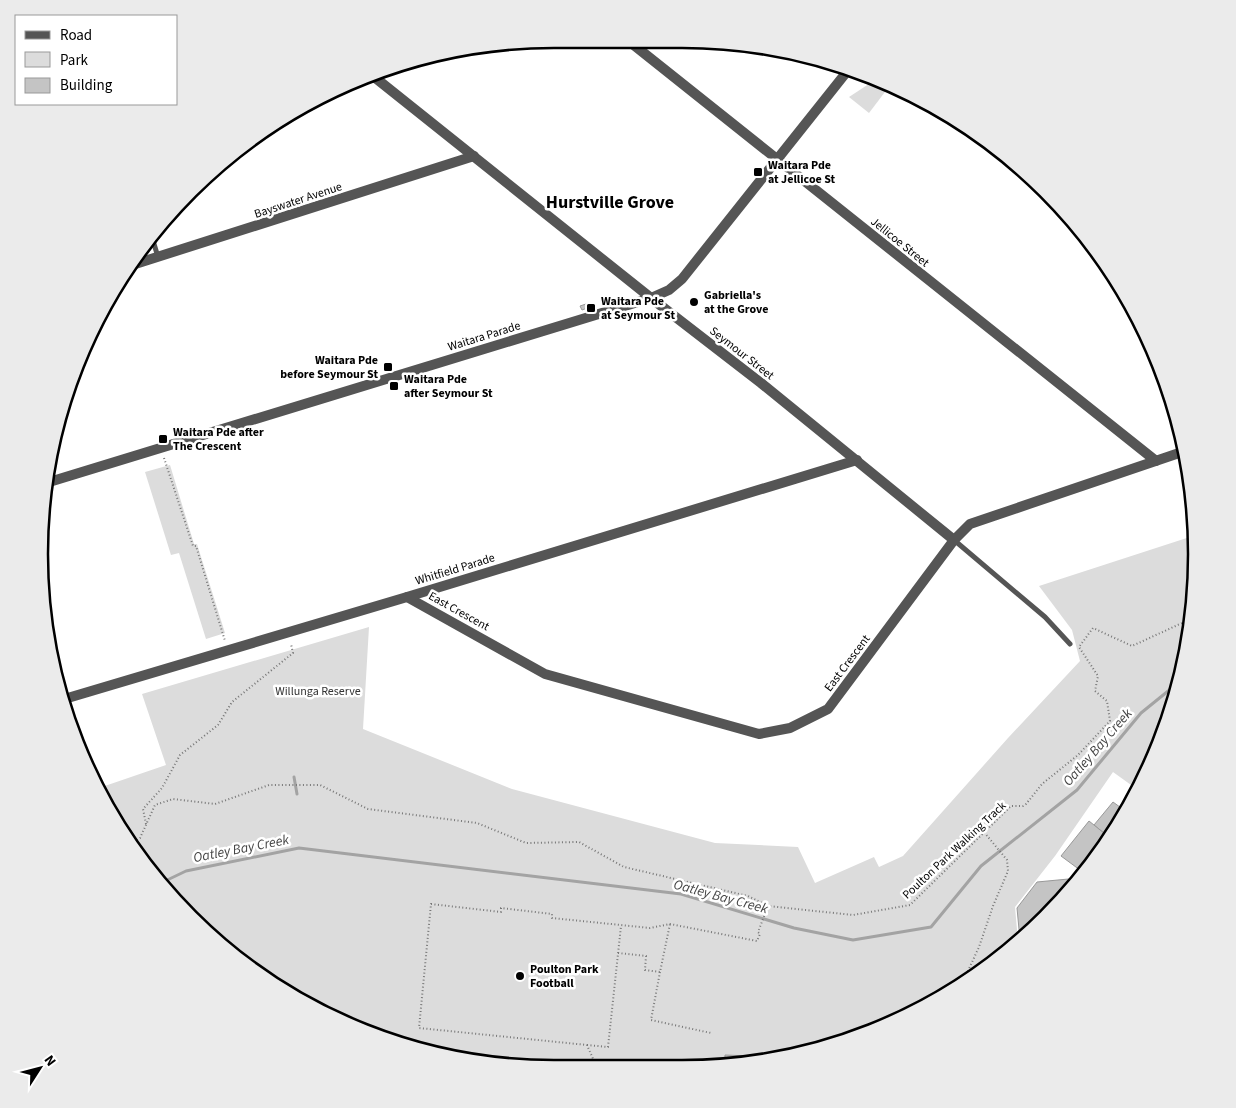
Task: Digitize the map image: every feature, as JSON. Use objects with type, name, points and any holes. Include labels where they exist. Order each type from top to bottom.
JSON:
[{"type":"street","name":"Jellicoe Street","points":[[638,48],[1156,461]]},
{"type":"street","name":"Waitara Parade","points":[[53,481],[651,298],[669,290],[682,279],[845,74]]},
{"type":"street","name":"Waitara Parade","points":[[841,79],[848,75]]},
{"type":"street","name":"Seymour Street","points":[[377,79],[651,298],[761,383],[954,540]]},
{"type":"street","name":"Bayswater Avenue","points":[[140,263],[474,156]]},
{"type":"street","name":"East Crescent","points":[[407,597],[545,674],[759,734],[790,728],[828,709],[954,540],[970,524],[1179,453]]},
{"type":"street","name":"Whitfield Parade","points":[[69,698],[856,460]]},
{"type":"lane","points":[[154,244],[158,258]]},
{"type":"lane","name":"Seymour Street","points":[[954,540],[1045,617],[1070,644]]},
{"type":"path","points":[[161,449],[193,546],[196,546],[228,649]]},
{"type":"path","name":"Poulton Park Walking Track","points":[[137,840],[140,838],[155,805],[173,799],[215,804],[269,785],[320,785],[368,809],[477,823],[526,843],[579,842],[624,867],[748,896],[768,906],[853,915],[910,905],[1011,806],[1023,806],[1026,804],[1042,784],[1078,755],[1110,721],[1107,701],[1096,691],[1098,676],[1079,647],[1093,628],[1132,646],[1184,622]]},
{"type":"path","name":"Poulton Park Walking Track","points":[[146,824],[143,809],[162,788],[180,755],[218,726],[232,702],[293,654],[291,644]]},
{"type":"path","points":[[968,972],[979,947],[992,906],[1008,871],[1007,860],[984,832]]},
{"type":"path","points":[[622,925],[608,1047],[419,1028],[431,904],[501,912],[501,908],[552,914],[552,918],[622,925],[650,928],[670,924],[757,941],[760,934],[758,932],[768,906]]},
{"type":"path","points":[[670,924],[651,1020],[712,1033]]},
{"type":"path","points":[[618,953],[646,956],[645,970],[660,972]]},
{"type":"path","points":[[588,1045],[594,1060]]},
{"type":"green space","points":[[870,84],[886,91],[869,113],[849,97]]},
{"type":"green space","points":[[170,465],[194,544],[197,544],[225,633],[206,639],[179,553],[171,555],[145,472]]},
{"type":"green space","name":"Willunga Reserve","points":[[1188,538],[1187,587],[1179,653],[1162,717],[1132,786],[1113,772],[1055,856],[1015,907],[1017,934],[990,956],[935,993],[876,1022],[845,1034],[781,1051],[715,1059],[521,1059],[455,1051],[391,1034],[360,1022],[301,993],[246,956],[220,935],[173,888],[152,862],[115,807],[104,786],[166,765],[142,694],[369,627],[363,729],[512,789],[715,843],[798,847],[815,883],[874,857],[879,867],[903,856],[1008,738],[1080,661],[1072,630],[1039,586]]},
{"type":"building","points":[[589,303],[590,307],[582,310],[580,306]]},
{"type":"building","points":[[1113,802],[1121,808],[1104,833],[1094,825]]},
{"type":"building","points":[[1089,821],[1104,833],[1078,869],[1061,856]]},
{"type":"building","points":[[1070,879],[1019,932],[1017,908],[1037,882]]},
{"type":"building","points":[[725,1055],[748,1056],[748,1056],[725,1058]]},
{"type":"waterway","name":"Oatley Bay Creek","points":[[167,880],[186,871],[299,848],[681,894],[794,928],[853,940],[931,927],[981,866],[1077,790],[1141,713],[1170,690]]},
{"type":"waterway","points":[[294,777],[297,794]]},
{"type":"place","name":"Waitara Pde at Jellicoe St","points":[[758,172]]},
{"type":"place","name":"Gabriella's at the Grove","points":[[694,302]]},
{"type":"place","name":"Waitara Pde at Seymour St","points":[[591,308]]},
{"type":"place","name":"Waitara Pde before Seymour St","points":[[388,367]]},
{"type":"place","name":"Waitara Pde after Seymour St","points":[[394,386]]},
{"type":"place","name":"Waitara Pde after The Crescent","points":[[163,439]]},
{"type":"place","name":"Poulton Park Football","points":[[520,976]]},
{"type":"district","name":"Hurstville Grove","points":[[610,202]]}]
